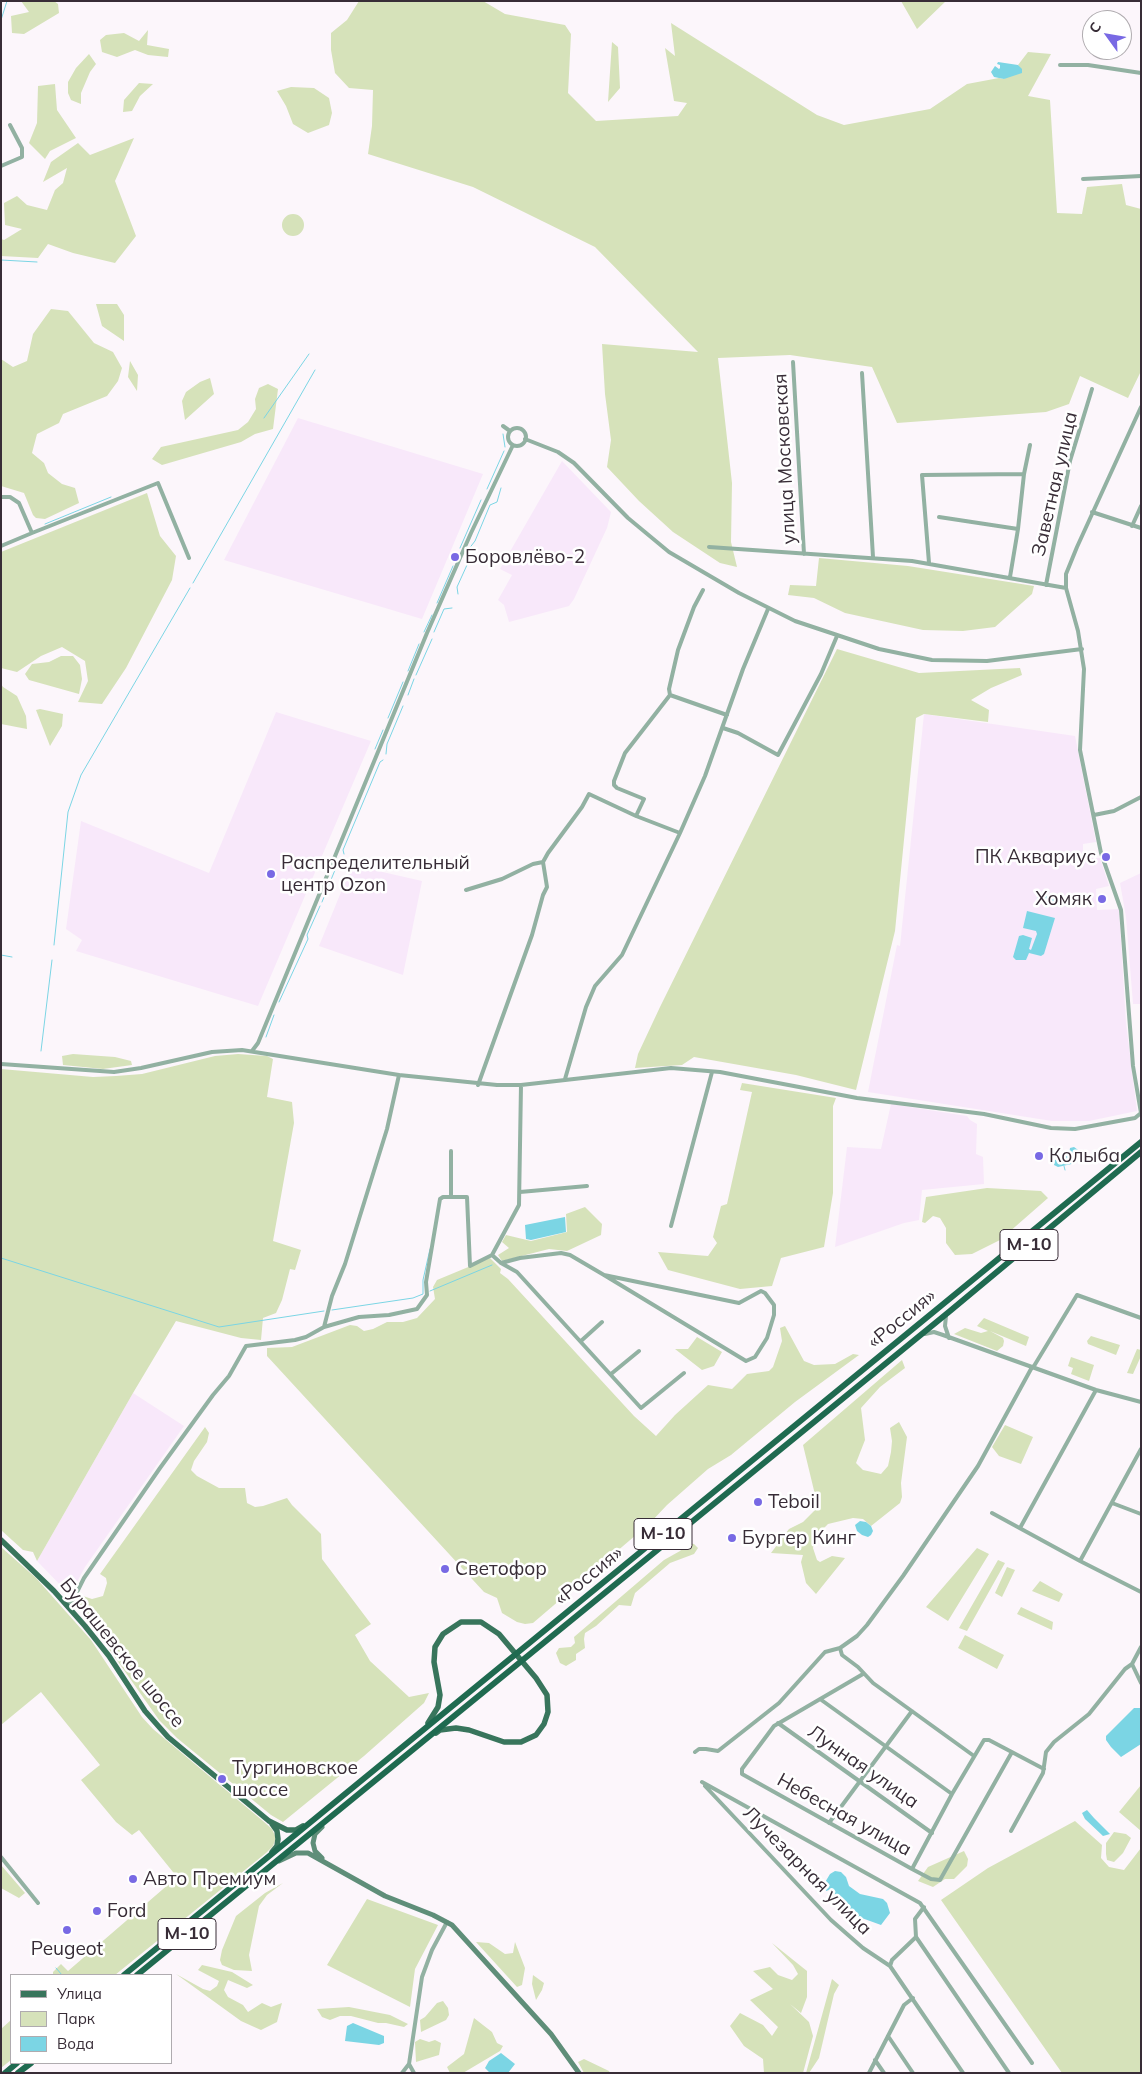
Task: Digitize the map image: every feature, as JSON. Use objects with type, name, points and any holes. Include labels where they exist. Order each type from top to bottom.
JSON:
[{"type":"highway","points":[[1116,1164],[1126,1151],[1141,1138]]},
{"type":"highway","name":"«Россия»","points":[[125,1974],[1141,1142]]},
{"type":"highway","name":"«Россия»","points":[[138,1974],[950,1311],[1141,1152]]},
{"type":"highway","points":[[5,2073],[16,2064]]},
{"type":"highway","points":[[18,2073],[30,2064]]},
{"type":"main road","name":"Бурашевское шоссе","points":[[1,1540],[33,1569],[67,1605],[109,1656],[154,1723],[192,1758],[269,1821],[282,1828],[298,1829],[312,1822]]},
{"type":"main road","points":[[421,1733],[438,1707],[440,1690],[433,1656],[437,1641],[457,1624],[475,1621],[490,1627],[505,1640],[536,1678],[547,1695],[548,1712],[541,1728],[531,1738],[521,1742],[510,1743],[469,1730],[456,1728],[440,1730],[426,1738]]},
{"type":"main road","points":[[330,1817],[315,1834],[313,1843],[317,1854],[330,1864]]},
{"type":"main road","points":[[266,1860],[276,1847],[278,1840],[278,1833],[269,1821]]},
{"type":"main road","points":[[271,1866],[300,1852],[310,1854],[385,1896],[447,1922],[460,1932],[551,2034],[579,2073]]},
{"type":"street","points":[[1060,66],[1088,65],[1141,74]]},
{"type":"street","points":[[1,166],[22,157],[22,148],[10,125]]},
{"type":"street","points":[[1083,179],[1141,176]]},
{"type":"street","name":"улица Московская","points":[[793,362],[804,554]]},
{"type":"street","points":[[862,373],[873,557]]},
{"type":"street","name":"Заветная улица","points":[[1046,585],[1070,461],[1092,389]]},
{"type":"street","points":[[1,1064],[114,1072],[212,1052],[252,1050],[399,1075],[478,1085],[521,1085],[671,1068],[712,1072],[857,1098],[984,1114],[1051,1128],[1075,1129],[1135,1118],[1141,1113],[1133,1066],[1121,910],[1101,853],[1080,750],[1084,669],[1082,650],[1066,588],[1066,574],[1092,512],[1141,407]]},
{"type":"street","points":[[520,428],[523,422]]},
{"type":"street","points":[[503,426],[510,432]]},
{"type":"street","points":[[514,428],[520,428],[524,432],[525,439],[521,444],[513,445],[508,438],[510,432],[514,428]]},
{"type":"street","points":[[525,439],[558,452],[574,463],[628,518],[663,547],[717,581],[768,609],[795,621],[837,636],[910,657],[954,662],[1003,660],[1082,650]]},
{"type":"street","points":[[252,1050],[258,1043],[427,633],[471,533],[513,445]]},
{"type":"street","points":[[1010,577],[1024,474],[1030,445]]},
{"type":"street","points":[[929,563],[922,475],[1024,474]]},
{"type":"street","points":[[1,546],[163,481]]},
{"type":"street","points":[[158,483],[189,558]]},
{"type":"street","points":[[1,497],[10,497],[19,503],[32,533]]},
{"type":"street","points":[[1132,526],[1141,506]]},
{"type":"street","points":[[1092,512],[1141,528]]},
{"type":"street","points":[[939,518],[1018,529]]},
{"type":"street","points":[[709,547],[873,557],[929,563],[1066,588]]},
{"type":"street","points":[[636,816],[644,799],[617,788],[614,785],[614,781],[625,753],[670,695],[669,689],[678,650],[694,607],[703,590]]},
{"type":"street","points":[[565,1079],[586,1007],[595,986],[622,955],[680,833],[705,776],[743,669],[768,609]]},
{"type":"street","points":[[723,728],[738,733],[778,755],[821,674],[837,636]]},
{"type":"street","points":[[670,695],[728,715]]},
{"type":"street","points":[[466,890],[502,879],[542,862],[589,794],[636,816],[680,833]]},
{"type":"street","points":[[1094,815],[1114,811],[1141,797]]},
{"type":"street","points":[[478,1085],[532,935],[547,886],[542,862]]},
{"type":"street","points":[[671,1226],[712,1072]]},
{"type":"street","points":[[324,1327],[330,1303],[349,1251],[387,1129],[399,1075]]},
{"type":"street","points":[[67,1605],[73,1600],[84,1578],[160,1468],[229,1376],[246,1346],[296,1340],[324,1327],[359,1316],[416,1309],[427,1295],[426,1282],[440,1199],[443,1197],[467,1197],[470,1266],[492,1255],[519,1205],[521,1085]]},
{"type":"street","points":[[451,1151],[451,1197]]},
{"type":"street","points":[[520,1192],[587,1186]]},
{"type":"street","points":[[501,1263],[520,1258],[562,1253],[570,1255],[744,1360],[752,1360],[767,1338],[774,1304],[763,1292],[759,1291],[739,1303],[604,1275]]},
{"type":"street","points":[[492,1255],[501,1263],[517,1272],[641,1408],[684,1373]]},
{"type":"street","points":[[695,1752],[699,1749],[706,1749],[718,1752],[779,1703],[825,1652],[840,1648],[857,1636],[867,1625],[978,1466],[1031,1368],[1077,1295],[1141,1318]]},
{"type":"street","points":[[949,1338],[945,1322],[950,1311]]},
{"type":"street","points":[[581,1341],[602,1322]]},
{"type":"street","points":[[917,1337],[934,1332],[1034,1366],[1096,1390],[1141,1402]]},
{"type":"street","points":[[611,1374],[639,1351]]},
{"type":"street","points":[[1020,1528],[1096,1390]]},
{"type":"street","points":[[1080,1560],[1141,1449]]},
{"type":"street","points":[[1112,1503],[1141,1514]]},
{"type":"street","points":[[992,1513],[1141,1592]]},
{"type":"street","points":[[1011,1831],[1044,1769],[1046,1752],[1050,1745],[1089,1714],[1125,1669],[1132,1664],[1141,1647]]},
{"type":"street","points":[[840,1648],[842,1655],[858,1667],[873,1683],[974,1756]]},
{"type":"street","points":[[1132,1664],[1141,1683]]},
{"type":"street","points":[[778,1723],[863,1674]]},
{"type":"street","points":[[820,1699],[952,1794]]},
{"type":"street","points":[[830,1823],[912,1711]]},
{"type":"street","name":"Небесная улица","points":[[778,1723],[742,1769],[741,1772],[744,1776],[912,1869],[932,1879],[940,1880],[1012,1752]]},
{"type":"street","name":"Лунная улица","points":[[778,1723],[932,1833]]},
{"type":"street","points":[[912,1869],[952,1794],[986,1739],[1044,1769]]},
{"type":"street","name":"Лучезарная улица","points":[[924,1907],[916,1900],[702,1782],[831,1920],[864,1948],[890,1966],[914,1998],[964,2073]]},
{"type":"street","points":[[1,1858],[38,1903]]},
{"type":"street","points":[[1009,2073],[916,1938],[915,1919],[924,1907],[1032,2063]]},
{"type":"street","points":[[402,2073],[409,2064],[422,1977],[432,1950],[447,1922]]},
{"type":"street","points":[[890,1966],[892,1960],[916,1938]]},
{"type":"street","points":[[868,2073],[904,2005],[914,1998]]},
{"type":"street","points":[[888,2036],[913,2073]]},
{"type":"street","points":[[875,2060],[884,2073]]},
{"type":"street","points":[[409,2064],[414,2073]]},
{"type":"shaded area","points":[[298,418],[483,474],[422,619],[224,560]]},
{"type":"shaded area","points":[[562,461],[611,512],[607,528],[569,606],[509,622],[504,605],[498,600],[512,575],[500,569]]},
{"type":"shaded area","points":[[276,712],[371,741],[258,1006],[76,951],[82,940],[66,929],[81,821],[209,873]]},
{"type":"shaded area","points":[[924,714],[1075,736],[1096,842],[1083,844],[1083,858],[1100,858],[1109,886],[1096,889],[1097,910],[1119,909],[1126,1023],[1137,1111],[1089,1121],[1052,1121],[868,1092],[897,945],[900,946]]},
{"type":"shaded area","points":[[352,865],[422,881],[403,975],[319,946]]},
{"type":"shaded area","points":[[1141,873],[1141,1004],[1133,1004],[1126,917],[1120,883]]},
{"type":"shaded area","points":[[891,1104],[967,1116],[977,1124],[976,1154],[983,1157],[984,1184],[922,1190],[919,1220],[904,1223],[835,1247],[847,1147],[881,1149]]},
{"type":"shaded area","points":[[133,1393],[184,1426],[85,1567],[70,1595],[37,1561]]},
{"type":"green space","points":[[21,1],[54,1],[58,4],[59,13],[24,34],[12,33],[11,16],[29,12]]},
{"type":"green space","points":[[359,1],[483,1],[505,14],[565,25],[571,34],[568,93],[596,121],[678,116],[687,103],[674,101],[665,48],[675,56],[671,23],[817,115],[844,125],[930,109],[967,84],[999,78],[1004,79],[1020,68],[1018,65],[1028,52],[1051,54],[1028,96],[1050,100],[1057,213],[1082,214],[1087,187],[1122,184],[1126,205],[1141,209],[1141,371],[1128,398],[1080,376],[1069,404],[1046,412],[897,423],[872,367],[790,355],[718,358],[732,483],[731,542],[737,567],[720,563],[673,532],[639,501],[607,467],[611,440],[605,394],[602,344],[698,352],[595,247],[473,187],[368,154],[372,126],[373,90],[349,88],[335,73],[331,50],[331,33],[347,20]]},
{"type":"green space","points":[[901,1],[946,1],[917,29]]},
{"type":"green space","points":[[148,30],[147,45],[169,49],[168,57],[148,55],[135,50],[117,57],[102,52],[100,40],[106,35],[124,33],[139,41]]},
{"type":"green space","points":[[612,42],[618,47],[620,88],[608,102]]},
{"type":"green space","points":[[89,54],[96,64],[90,72],[81,93],[81,104],[71,100],[68,93],[68,82],[76,68]]},
{"type":"green space","points":[[139,83],[153,84],[140,96],[132,111],[123,112],[124,100]]},
{"type":"green space","points":[[55,84],[57,110],[76,138],[50,151],[45,159],[29,143],[37,123],[38,86]]},
{"type":"green space","points":[[291,87],[314,88],[329,98],[332,113],[329,125],[308,133],[293,124],[286,106],[277,91]]},
{"type":"green space","points":[[134,138],[115,181],[136,236],[115,263],[73,253],[48,244],[38,258],[1,256],[1,239],[4,240],[22,229],[5,225],[4,203],[17,196],[27,205],[47,210],[55,190],[63,183],[67,168],[43,182],[51,162],[78,143],[90,155]]},
{"type":"green space","points":[[293,214],[301,217],[304,225],[301,233],[293,236],[285,233],[282,225],[285,217]]},
{"type":"green space","points":[[96,304],[117,304],[124,315],[124,341],[102,326]]},
{"type":"green space","points":[[51,309],[68,311],[94,343],[113,352],[122,368],[118,381],[107,396],[63,414],[59,423],[37,434],[32,453],[44,463],[48,473],[62,484],[75,488],[79,503],[45,519],[36,518],[33,515],[24,493],[1,486],[1,359],[13,367],[27,361],[33,334]]},
{"type":"green space","points":[[130,361],[138,375],[137,391],[128,377]]},
{"type":"green space","points":[[210,378],[214,394],[185,420],[182,401],[186,392],[200,382]]},
{"type":"green space","points":[[268,384],[278,389],[273,429],[255,434],[241,442],[162,465],[152,459],[161,447],[238,430],[248,422],[256,409],[255,399],[259,388]]},
{"type":"green space","points":[[147,493],[160,536],[176,556],[172,580],[126,668],[102,704],[78,702],[88,681],[85,661],[62,647],[41,656],[17,672],[1,668],[1,552]]},
{"type":"green space","points":[[819,558],[908,566],[1034,586],[1032,594],[995,627],[963,631],[923,630],[845,613],[814,598],[788,595],[790,585],[816,586]]},
{"type":"green space","points":[[837,649],[919,673],[1020,668],[1022,675],[991,688],[971,700],[989,710],[988,722],[924,714],[916,718],[895,931],[856,1090],[796,1075],[694,1057],[682,1065],[635,1068],[638,1054],[660,1007]]},
{"type":"green space","points":[[61,656],[73,656],[80,665],[82,679],[79,694],[29,680],[25,674],[32,664],[49,662]]},
{"type":"green space","points":[[1,684],[17,696],[26,716],[27,729],[1,724]]},
{"type":"green space","points":[[40,709],[63,714],[62,726],[50,746],[36,710]]},
{"type":"green space","points":[[73,1054],[115,1057],[131,1061],[132,1065],[103,1069],[63,1065],[62,1056]]},
{"type":"green space","points":[[238,1054],[267,1056],[273,1059],[267,1097],[292,1102],[294,1123],[273,1241],[301,1250],[295,1270],[290,1269],[282,1300],[276,1313],[263,1318],[261,1340],[241,1338],[176,1321],[37,1561],[33,1552],[23,1550],[1,1530],[1,1069],[93,1077],[116,1076],[142,1074],[215,1056]]},
{"type":"green space","points":[[742,1083],[836,1098],[833,1106],[833,1193],[824,1247],[781,1258],[772,1286],[740,1289],[668,1270],[658,1252],[708,1256],[717,1243],[713,1237],[721,1206],[727,1204],[752,1092],[740,1090]]},
{"type":"green space","points":[[987,1188],[1041,1191],[1048,1198],[1000,1240],[972,1254],[955,1255],[946,1243],[946,1228],[940,1218],[933,1216],[925,1223],[922,1222],[926,1197]]},
{"type":"green space","points":[[585,1207],[602,1224],[601,1235],[567,1251],[549,1249],[502,1261],[498,1255],[509,1248],[502,1242],[506,1235],[531,1241],[567,1232],[566,1214]]},
{"type":"green space","points":[[490,1258],[501,1269],[500,1273],[508,1279],[634,1416],[656,1436],[675,1415],[708,1385],[732,1389],[747,1374],[769,1371],[773,1367],[782,1341],[780,1328],[785,1326],[804,1361],[814,1365],[835,1364],[853,1354],[859,1355],[795,1402],[731,1455],[708,1469],[667,1505],[650,1523],[533,1623],[517,1622],[502,1613],[497,1598],[484,1592],[267,1356],[267,1348],[292,1347],[350,1325],[357,1326],[364,1331],[387,1322],[403,1322],[417,1318],[435,1299],[433,1287],[437,1280]]},
{"type":"green space","points":[[984,1318],[1029,1337],[1026,1346],[990,1331],[1003,1338],[1003,1346],[997,1351],[954,1334],[965,1328],[981,1333],[988,1331],[977,1326]]},
{"type":"green space","points":[[1091,1336],[1120,1345],[1116,1355],[1088,1344],[1087,1341]]},
{"type":"green space","points":[[697,1337],[722,1352],[714,1366],[702,1370],[675,1349],[688,1349]]},
{"type":"green space","points":[[1137,1349],[1141,1350],[1141,1356],[1133,1374],[1127,1373]]},
{"type":"green space","points":[[1071,1357],[1094,1365],[1089,1381],[1071,1374],[1073,1368],[1068,1366]]},
{"type":"green space","points":[[902,1360],[905,1368],[880,1387],[861,1408],[865,1440],[856,1463],[863,1470],[881,1474],[888,1466],[891,1452],[890,1428],[899,1422],[907,1437],[900,1503],[871,1526],[863,1519],[853,1518],[828,1524],[822,1530],[815,1540],[813,1548],[817,1560],[820,1562],[832,1556],[845,1558],[816,1594],[806,1583],[801,1562],[803,1555],[771,1553],[789,1529],[803,1522],[818,1507],[803,1445]]},
{"type":"green space","points":[[1005,1425],[1033,1437],[1021,1464],[999,1456],[992,1447]]},
{"type":"green space","points":[[205,1427],[209,1433],[207,1442],[194,1461],[191,1470],[197,1476],[219,1488],[245,1488],[247,1503],[255,1507],[287,1498],[321,1534],[322,1559],[371,1624],[355,1635],[370,1661],[409,1697],[429,1693],[424,1703],[364,1756],[283,1822],[271,1815],[177,1738],[159,1720],[79,1606],[83,1596],[92,1599],[103,1596],[107,1583],[106,1578],[100,1574]]},
{"type":"green space","points":[[688,1543],[694,1544],[698,1548],[694,1554],[670,1563],[635,1593],[631,1606],[619,1605],[596,1626],[585,1633],[585,1648],[576,1654],[576,1660],[566,1666],[560,1663],[556,1653],[559,1648],[571,1647],[575,1643],[574,1637],[664,1560],[680,1551]]},
{"type":"green space","points":[[1,1547],[36,1578],[91,1640],[142,1717],[153,1729],[272,1829],[276,1838],[273,1846],[116,1974],[53,1974],[61,1964],[68,1971],[177,1877],[139,1830],[132,1835],[116,1822],[81,1780],[100,1765],[41,1692],[1,1725]]},
{"type":"green space","points":[[977,1548],[989,1554],[948,1621],[926,1607]]},
{"type":"green space","points":[[998,1560],[1005,1563],[967,1631],[959,1628]]},
{"type":"green space","points":[[1007,1567],[1015,1570],[1002,1597],[995,1593]]},
{"type":"green space","points":[[1040,1581],[1063,1594],[1059,1602],[1032,1591]]},
{"type":"green space","points":[[1021,1607],[1053,1622],[1052,1630],[1017,1614]]},
{"type":"green space","points":[[965,1635],[1004,1655],[997,1669],[958,1648]]},
{"type":"green space","points":[[1141,1785],[1141,1831],[1119,1812]]},
{"type":"green space","points":[[1075,1821],[1102,1845],[1101,1858],[1109,1867],[1124,1870],[1141,1848],[1141,2073],[1062,2073],[941,1900],[988,1868]]},
{"type":"green space","points":[[1114,1832],[1126,1834],[1131,1838],[1123,1853],[1114,1862],[1107,1860],[1106,1843]]},
{"type":"green space","points":[[964,1851],[968,1859],[967,1866],[954,1879],[945,1879],[933,1887],[918,1881],[928,1867]]},
{"type":"green space","points":[[1,1865],[25,1893],[19,1898],[1,1888]]},
{"type":"green space","points":[[283,1883],[267,1895],[259,1906],[249,1955],[252,1971],[234,1970],[222,1965],[220,1960],[222,1950],[236,1916],[265,1893]]},
{"type":"green space","points":[[367,1899],[438,1925],[415,1969],[410,2007],[327,1965]]},
{"type":"green space","points":[[476,1942],[489,1943],[505,1954],[513,1953],[515,1942],[525,1968],[522,1985],[517,1987]]},
{"type":"green space","points":[[772,1943],[807,1971],[807,1997],[801,2013],[790,2004],[809,2022],[813,2036],[803,2073],[764,2073],[763,2059],[744,2046],[730,2026],[740,2013],[763,2025],[772,2036],[778,2027],[750,2000],[773,1989],[753,1971],[770,1967],[778,1975],[792,1980],[798,1974],[793,1965]]},
{"type":"green space","points":[[202,1965],[232,1972],[253,1985],[247,1988],[228,1980],[224,1990],[228,1997],[243,2005],[248,2012],[262,2003],[271,2007],[282,2003],[277,2022],[261,2030],[241,2021],[176,1974],[210,1991],[217,1986],[219,1981],[198,1970]]},
{"type":"green space","points":[[533,1975],[544,1983],[536,2000],[532,1984]]},
{"type":"green space","points":[[832,1979],[839,1985],[834,1994],[819,2058],[809,2073],[806,2073]]},
{"type":"green space","points":[[443,2001],[448,2008],[449,2015],[446,2020],[421,2032],[420,2020],[437,2003]]},
{"type":"green space","points":[[349,2007],[390,2015],[408,2024],[404,2027],[351,2016],[340,2016],[330,2020],[322,2017],[317,2009]]},
{"type":"green space","points":[[474,2018],[492,2032],[497,2043],[503,2046],[500,2051],[463,2073],[450,2073],[447,2067],[464,2054]]},
{"type":"green space","points":[[10,2021],[10,2061],[1,2068],[1,2029]]},
{"type":"green space","points":[[420,2039],[429,2042],[435,2040],[441,2043],[439,2055],[416,2062],[415,2042]]},
{"type":"green space","points":[[584,2059],[610,2073],[584,2073],[578,2062]]},
{"type":"water","points":[[998,62],[1018,65],[1022,69],[1022,73],[1004,79],[994,77],[991,72],[995,66],[1000,68],[1000,65],[997,64]]},
{"type":"water","points":[[1038,895],[1058,897],[1060,901],[1058,904],[1036,902]]},
{"type":"water","points":[[1027,911],[1055,918],[1044,954],[1041,956],[1029,953],[1026,960],[1016,960],[1013,957],[1019,936],[1023,935],[1032,938],[1029,949],[1031,950],[1037,934],[1036,931],[1023,928]]},
{"type":"water","points":[[1074,1147],[1082,1155],[1076,1163],[1058,1167],[1054,1165],[1055,1160],[1069,1155],[1070,1148]]},
{"type":"water","points":[[565,1217],[566,1232],[531,1240],[526,1239],[525,1225]]},
{"type":"water","points":[[860,1521],[866,1522],[871,1526],[873,1531],[868,1537],[857,1531],[855,1525]]},
{"type":"water","points":[[1134,1708],[1141,1708],[1141,1744],[1121,1757],[1106,1740],[1106,1736]]},
{"type":"water","points":[[1087,1810],[1110,1834],[1103,1836],[1085,1819],[1082,1813]]},
{"type":"water","points":[[835,1871],[841,1872],[846,1877],[849,1886],[860,1894],[883,1899],[887,1903],[890,1913],[881,1925],[859,1917],[851,1918],[855,1912],[849,1912],[836,1900],[829,1890],[826,1891],[824,1884],[830,1874]]},
{"type":"water","points":[[353,2023],[384,2036],[384,2043],[379,2045],[345,2041],[347,2026]]},
{"type":"water","points":[[501,2053],[515,2064],[508,2073],[490,2073],[485,2068],[489,2061]]},
{"type":"waterway","points":[[1,20],[7,1]]},
{"type":"waterway","points":[[1,260],[37,262]]},
{"type":"waterway","points":[[264,418],[309,354]]},
{"type":"waterway","points":[[193,583],[315,370]]},
{"type":"waterway","points":[[503,434],[505,447]]},
{"type":"waterway","points":[[487,489],[504,451]]},
{"type":"waterway","points":[[471,556],[468,550],[475,541],[490,505],[497,502],[501,488]]},
{"type":"waterway","points":[[45,524],[111,497]]},
{"type":"waterway","points":[[460,548],[481,500]]},
{"type":"waterway","points":[[458,594],[457,587],[467,565]]},
{"type":"waterway","points":[[437,603],[453,566]]},
{"type":"waterway","points":[[54,945],[68,812],[81,775],[190,588]]},
{"type":"waterway","points":[[434,632],[444,609],[452,608]]},
{"type":"waterway","points":[[424,632],[432,615]]},
{"type":"waterway","points":[[416,675],[432,639]]},
{"type":"waterway","points":[[408,671],[419,644]]},
{"type":"waterway","points":[[408,695],[414,679]]},
{"type":"waterway","points":[[388,718],[403,682]]},
{"type":"waterway","points":[[386,754],[387,744],[403,706]]},
{"type":"waterway","points":[[375,749],[383,730]]},
{"type":"waterway","points":[[344,854],[343,850],[380,762],[383,760]]},
{"type":"waterway","points":[[322,902],[337,865],[341,861]]},
{"type":"waterway","points":[[279,1002],[308,939],[307,935],[320,906]]},
{"type":"waterway","points":[[1,955],[12,957]]},
{"type":"waterway","points":[[41,1051],[52,960]]},
{"type":"waterway","points":[[266,1037],[274,1015]]},
{"type":"waterway","points":[[1064,1166],[1065,1170]]},
{"type":"waterway","points":[[332,1310],[413,1298],[423,1294],[423,1280],[430,1249]]},
{"type":"waterway","points":[[1,1258],[219,1327],[324,1311]]},
{"type":"waterway","points":[[430,1291],[492,1265]]},
{"type":"waterway","points":[[56,1968],[61,1974]]},
{"type":"place","name":"Боровлёво-2","points":[[455,557]]},
{"type":"place","name":"ПК Аквариус","points":[[1106,857]]},
{"type":"place","name":"Распределительный центр Ozon","points":[[271,874]]},
{"type":"place","name":"Хомяк","points":[[1102,899]]},
{"type":"place","name":"Колыба","points":[[1039,1156]]},
{"type":"place","name":"Teboil","points":[[758,1502]]},
{"type":"place","name":"Бургер Кинг","points":[[732,1538]]},
{"type":"place","name":"Светофор","points":[[445,1569]]},
{"type":"place","name":"Тургиновское шоссе","points":[[222,1779]]},
{"type":"place","name":"Авто Премиум","points":[[133,1879]]},
{"type":"place","name":"Ford","points":[[97,1911]]},
{"type":"place","name":"Peugeot","points":[[67,1930]]}]
